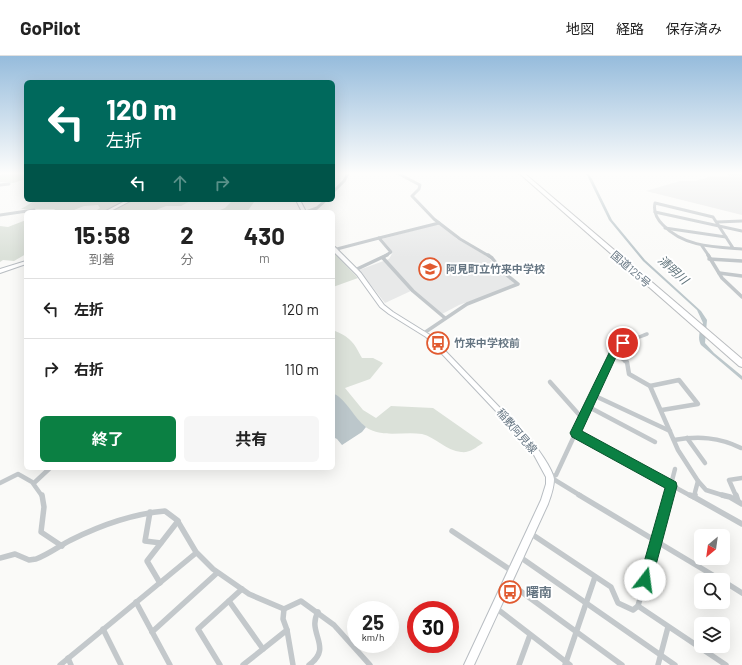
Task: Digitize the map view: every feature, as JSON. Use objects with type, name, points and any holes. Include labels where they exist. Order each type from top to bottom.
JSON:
[{"type":"highway","name":"国道125号","points":[[555,201],[742,364]]},
{"type":"highway","name":"国道125号","points":[[558,201],[698,325]]},
{"type":"highway","name":"国道125号","points":[[712,337],[742,359]]},
{"type":"main road","points":[[110,210],[126,202]]},
{"type":"main road","name":"稲敷阿見線","points":[[335,251],[355,270],[386,310],[424,333],[527,440],[537,453],[550,477]]},
{"type":"main road","points":[[0,271],[24,263]]},
{"type":"main road","points":[[469,665],[520,557],[548,492],[550,477]]},
{"type":"street","points":[[417,201],[439,223],[460,239],[492,258],[503,272],[518,284],[467,304],[424,333]]},
{"type":"street","points":[[311,210],[317,208],[324,202]]},
{"type":"street","points":[[733,248],[713,217],[655,203],[655,212],[665,228],[679,238],[702,246],[742,249]]},
{"type":"street","points":[[0,214],[24,211]]},
{"type":"street","points":[[655,212],[742,232]]},
{"type":"street","points":[[717,222],[742,221]]},
{"type":"street","points":[[335,249],[439,223]]},
{"type":"street","points":[[665,228],[726,237]]},
{"type":"street","points":[[355,270],[391,253],[379,238]]},
{"type":"street","points":[[702,246],[722,278],[742,297]]},
{"type":"street","points":[[383,258],[413,291],[445,318]]},
{"type":"street","points":[[709,258],[742,261]]},
{"type":"street","points":[[719,274],[742,276]]},
{"type":"street","points":[[736,291],[742,292]]},
{"type":"street","points":[[550,477],[556,475],[592,395],[613,353],[623,343],[647,334]]},
{"type":"street","points":[[613,353],[627,362],[629,374],[650,386],[655,399],[662,410],[678,450],[698,481],[706,490],[740,502]]},
{"type":"street","points":[[650,386],[679,380],[698,404],[662,410]]},
{"type":"street","points":[[550,382],[582,418]]},
{"type":"street","points":[[592,395],[670,432]]},
{"type":"street","points":[[588,406],[655,442]]},
{"type":"street","points":[[576,433],[742,524]]},
{"type":"street","points":[[674,440],[702,437],[713,438],[734,444],[741,448]]},
{"type":"street","points":[[687,438],[705,462]]},
{"type":"street","points":[[530,533],[611,587],[618,603],[633,610],[638,606],[672,486],[675,469]]},
{"type":"street","points":[[34,483],[48,470]]},
{"type":"street","points":[[0,483],[18,474],[26,477],[34,483],[44,506],[40,526],[41,532],[62,546]]},
{"type":"street","points":[[550,477],[709,573]]},
{"type":"street","points":[[740,502],[729,480],[742,478]]},
{"type":"street","points":[[694,498],[698,481]]},
{"type":"street","points":[[0,558],[14,554],[24,560],[30,560],[45,555],[96,529],[150,512],[165,511],[178,521],[196,553],[217,573],[242,589],[274,606],[284,609],[302,601],[334,625],[370,665]]},
{"type":"street","points":[[150,512],[145,541],[161,543]]},
{"type":"street","points":[[160,583],[147,561],[178,521]]},
{"type":"street","points":[[452,531],[513,572]]},
{"type":"street","points":[[60,665],[70,662],[103,630],[196,553]]},
{"type":"street","points":[[520,557],[675,665]]},
{"type":"street","points":[[152,632],[217,573]]},
{"type":"street","points":[[496,608],[567,664],[595,576]]},
{"type":"street","points":[[508,582],[622,665]]},
{"type":"street","points":[[730,586],[742,593]]},
{"type":"street","points":[[220,665],[198,629],[242,589]]},
{"type":"street","points":[[136,602],[170,665]]},
{"type":"street","points":[[229,602],[263,649]]},
{"type":"street","points":[[638,606],[726,665]]},
{"type":"street","points":[[284,609],[283,619],[287,630],[293,665]]},
{"type":"street","points":[[309,665],[317,660],[321,653],[314,620],[318,612]]},
{"type":"street","points":[[658,665],[668,627]]},
{"type":"street","points":[[103,630],[121,665]]},
{"type":"street","points":[[243,665],[287,630]]},
{"type":"street","points":[[518,665],[530,635]]},
{"type":"shaded area","points":[[600,201],[603,201],[612,220],[645,260],[701,311],[707,320],[705,343],[714,353],[742,376],[742,380],[701,345],[699,337],[703,323],[697,310],[643,261],[609,220]]},
{"type":"shaded area","points":[[688,201],[742,201],[742,215]]},
{"type":"shaded area","points":[[33,202],[188,202],[181,206],[166,206],[156,210],[97,210],[100,208],[98,205],[84,206],[74,210],[21,209]]},
{"type":"shaded area","points":[[231,202],[254,202],[248,210],[220,210],[225,208]]},
{"type":"shaded area","points":[[24,221],[24,255],[14,261],[3,260],[0,262],[0,226],[8,227]]},
{"type":"shaded area","name":"阿見町立竹来中学校","points":[[438,224],[442,225],[457,239],[485,255],[493,262],[501,273],[512,279],[516,285],[459,305],[442,314],[413,290],[385,303],[359,270],[389,259],[393,252],[382,239]]},
{"type":"shaded area","points":[[335,254],[358,278],[335,286]]},
{"type":"shaded area","points":[[335,331],[344,335],[351,341],[362,358],[373,358],[383,363],[370,379],[345,388],[363,410],[376,418],[391,406],[433,408],[483,443],[470,451],[461,452],[451,449],[422,434],[387,434],[373,431],[363,425],[335,395]]},
{"type":"shaded area","points":[[335,394],[346,404],[366,427],[362,432],[342,445],[335,438]]},
{"type":"place","name":"阿見町立竹来中学校","points":[[430,269]]},
{"type":"place","name":"竹来中学校前","points":[[438,343]]},
{"type":"place","name":"曙南","points":[[510,592]]},
{"type":"route","points":[[623,343],[613,353],[594,390],[576,433],[672,486],[645,580]]},
{"type":"water label","name":"清明川","points":[[673,270]]}]
